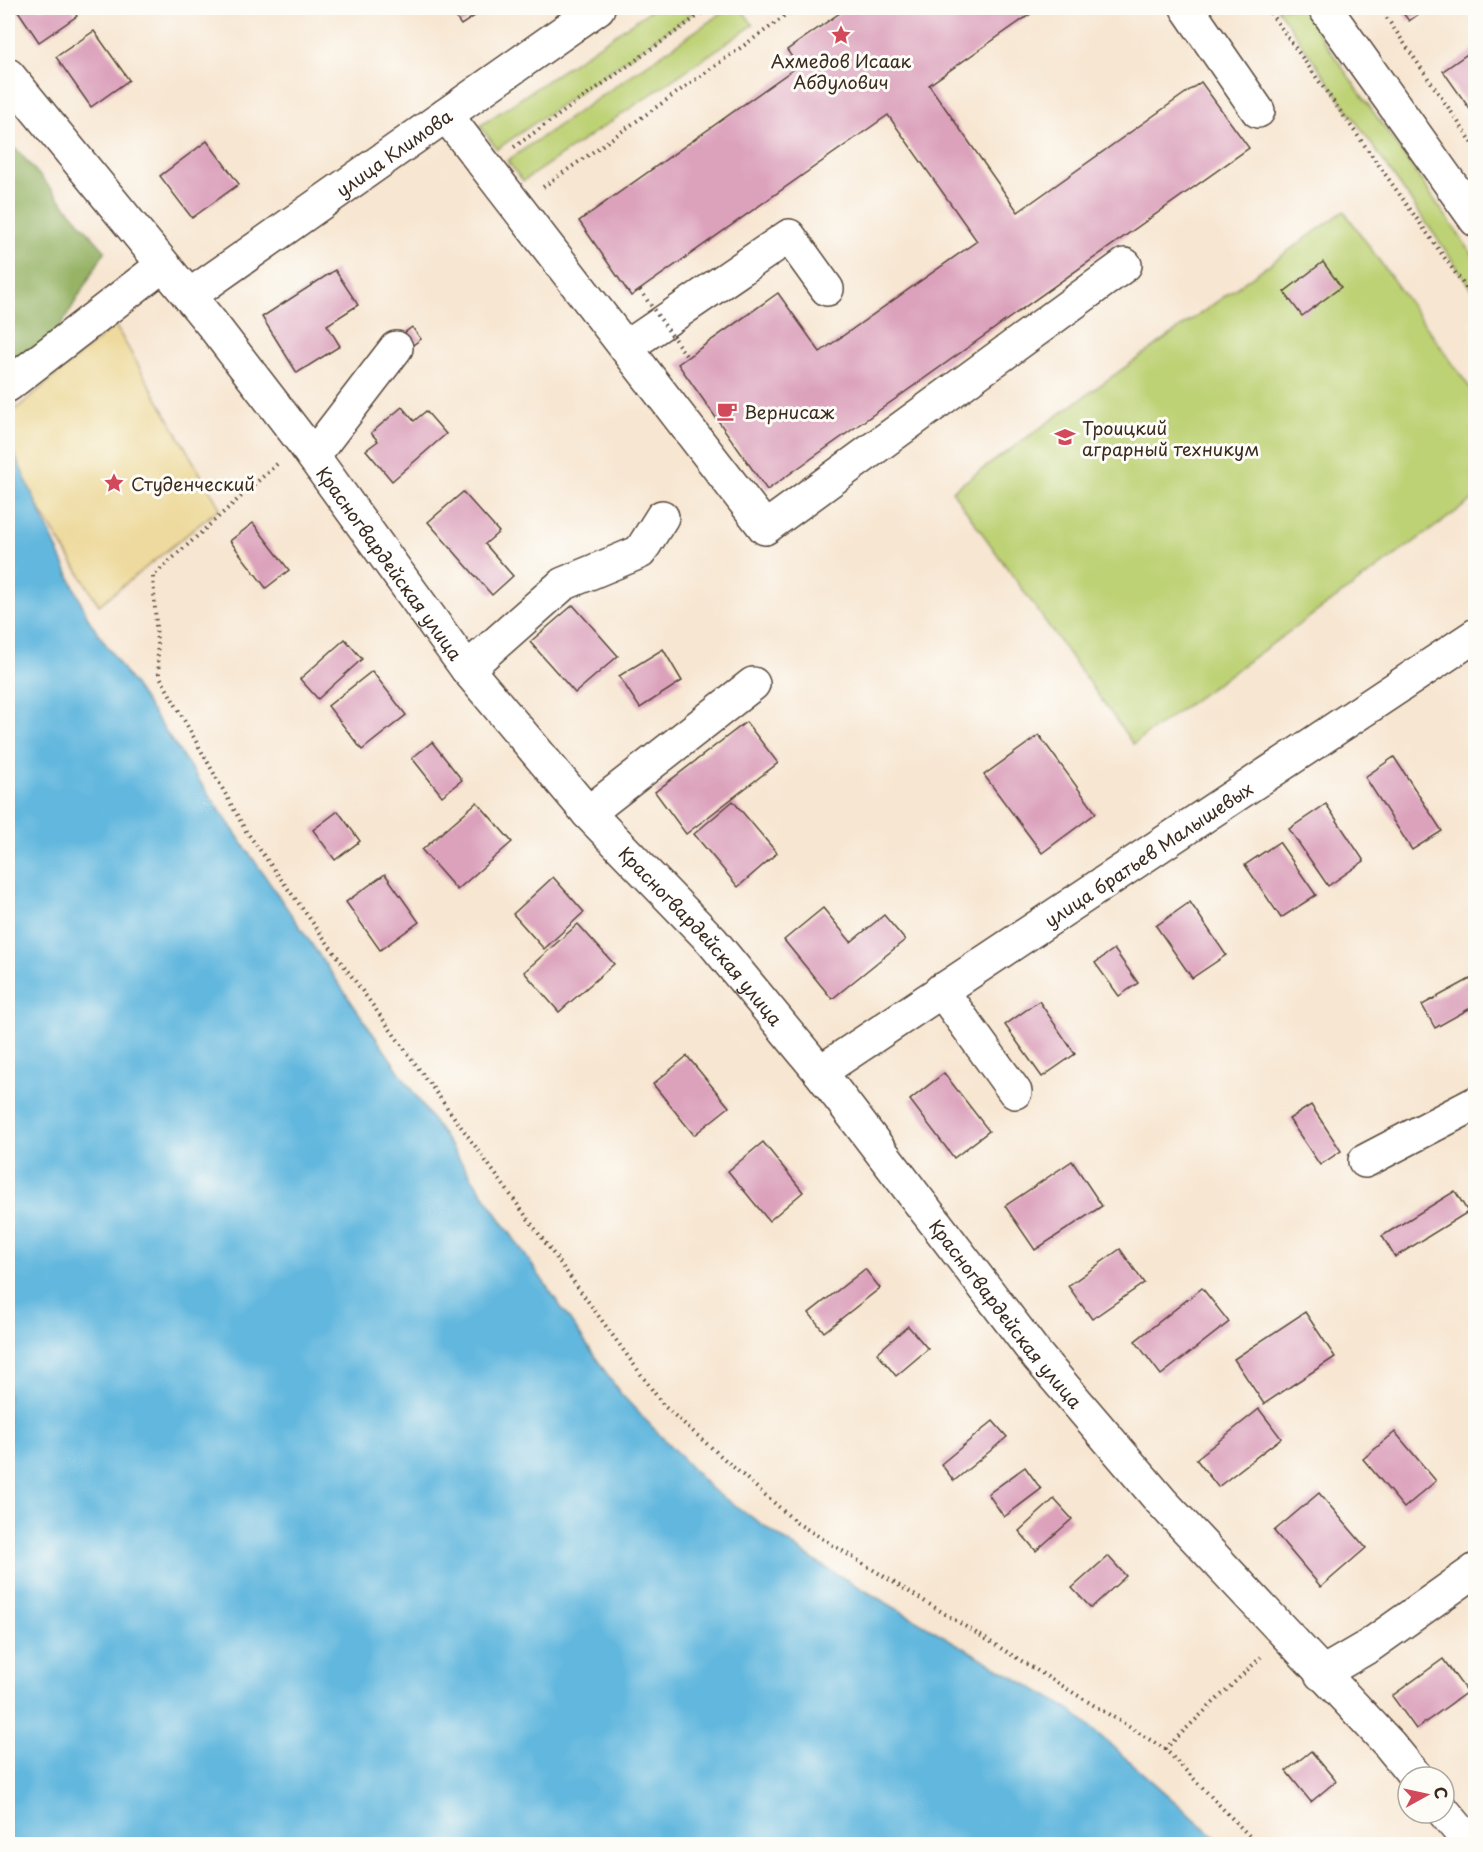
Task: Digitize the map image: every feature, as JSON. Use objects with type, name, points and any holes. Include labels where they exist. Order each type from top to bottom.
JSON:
[{"type":"street","name":"улица Климова","points":[[189,297],[598,8]]},
{"type":"street","points":[[1187,8],[1258,111]]},
{"type":"street","points":[[1325,8],[1474,215]]},
{"type":"street","name":"Красногвардейская улица","points":[[8,75],[189,297],[307,449],[466,669],[588,813],[712,941],[820,1072],[1038,1358],[1161,1501],[1406,1765]]},
{"type":"street","points":[[446,115],[518,205],[765,528],[1125,264]]},
{"type":"street","points":[[627,347],[789,236],[827,289]]},
{"type":"street","points":[[8,385],[163,265]]},
{"type":"street","points":[[307,449],[396,348]]},
{"type":"street","points":[[466,669],[563,584],[640,552],[662,517]]},
{"type":"street","name":"улица братьев Малышевых","points":[[820,1072],[1476,635]]},
{"type":"street","points":[[588,813],[753,684]]},
{"type":"street","points":[[940,990],[1015,1092]]},
{"type":"street","points":[[1365,1161],[1476,1103]]},
{"type":"street","points":[[1321,1674],[1369,1646],[1476,1570]]},
{"type":"street","points":[[1455,1825],[1471,1845]]},
{"type":"path","points":[[487,166],[709,8]]},
{"type":"path","points":[[518,205],[797,8]]},
{"type":"path","points":[[1267,8],[1476,302]]},
{"type":"path","points":[[1380,8],[1476,148]]},
{"type":"path","points":[[640,290],[687,357]]},
{"type":"path","points":[[307,449],[153,576],[159,675],[246,831],[664,1406],[797,1522],[1165,1749],[1257,1845]]},
{"type":"path","points":[[1165,1749],[1285,1634]]},
{"type":"green space","points":[[654,8],[700,8],[497,149],[480,126]]},
{"type":"green space","points":[[729,8],[741,8],[753,25],[523,181],[507,161]]},
{"type":"green space","points":[[1277,8],[1301,8],[1475,258],[1475,293]]},
{"type":"green space","points":[[8,144],[19,152],[105,251],[8,416]]},
{"type":"green space","points":[[1344,211],[1475,395],[1475,498],[1133,744],[952,491]]},
{"type":"sand","name":"Студенческий","points":[[115,325],[220,508],[99,605],[8,458],[8,416]]},
{"type":"water","points":[[8,440],[89,620],[620,1393],[711,1489],[821,1565],[1071,1710],[1223,1844],[8,1844]]},
{"type":"building","points":[[16,8],[72,8],[77,16],[39,42]]},
{"type":"building","points":[[449,8],[487,8],[461,25]]},
{"type":"building","points":[[847,8],[1039,8],[929,85],[1018,212],[1201,82],[1249,148],[767,490],[678,364],[778,293],[820,352],[977,241],[888,115],[631,296],[579,221],[798,66],[787,50]]},
{"type":"building","points":[[1399,8],[1427,8],[1409,21]]},
{"type":"building","points":[[94,31],[129,80],[91,107],[56,57]]},
{"type":"building","points":[[1476,48],[1476,118],[1443,71]]},
{"type":"building","points":[[207,141],[239,184],[192,218],[160,176]]},
{"type":"building","points":[[1323,262],[1341,287],[1302,316],[1284,292]]},
{"type":"building","points":[[335,270],[358,305],[327,325],[340,346],[297,373],[262,317]]},
{"type":"building","points":[[412,327],[421,339],[402,353],[394,341]]},
{"type":"building","points":[[402,407],[414,421],[426,411],[446,434],[392,481],[366,450],[378,441],[371,433]]},
{"type":"building","points":[[463,492],[499,532],[485,544],[513,576],[492,595],[428,522]]},
{"type":"building","points":[[253,523],[289,570],[266,588],[230,541]]},
{"type":"building","points":[[573,605],[618,656],[575,693],[530,642]]},
{"type":"building","points":[[345,639],[362,659],[318,699],[300,679]]},
{"type":"building","points":[[663,649],[682,681],[640,708],[619,676]]},
{"type":"building","points":[[372,671],[406,715],[362,750],[328,706]]},
{"type":"building","points":[[746,722],[778,763],[686,834],[655,792]]},
{"type":"building","points":[[1039,735],[1096,813],[1042,853],[984,775]]},
{"type":"building","points":[[432,742],[462,780],[442,796],[412,758]]},
{"type":"building","points":[[1394,757],[1442,831],[1412,850],[1365,777]]},
{"type":"building","points":[[733,801],[777,853],[738,887],[694,834]]},
{"type":"building","points":[[477,802],[512,842],[457,890],[422,850]]},
{"type":"building","points":[[1326,804],[1364,861],[1328,886],[1289,829]]},
{"type":"building","points":[[338,811],[360,841],[335,860],[313,830]]},
{"type":"building","points":[[1279,842],[1316,895],[1281,918],[1245,865]]},
{"type":"building","points":[[385,874],[419,922],[380,950],[346,902]]},
{"type":"building","points":[[553,877],[584,912],[544,949],[513,914]]},
{"type":"building","points":[[1190,902],[1226,955],[1192,978],[1156,926]]},
{"type":"building","points":[[823,908],[851,942],[884,915],[905,940],[832,999],[784,940]]},
{"type":"building","points":[[578,924],[614,964],[559,1012],[524,972]]},
{"type":"building","points":[[1114,949],[1138,983],[1119,996],[1095,963]]},
{"type":"building","points":[[1470,979],[1476,988],[1476,1005],[1435,1028],[1422,1005]]},
{"type":"building","points":[[1039,1001],[1075,1054],[1042,1077],[1005,1025]]},
{"type":"building","points":[[687,1056],[729,1107],[694,1135],[653,1084]]},
{"type":"building","points":[[944,1073],[989,1131],[954,1158],[910,1100]]},
{"type":"building","points":[[1311,1105],[1341,1151],[1320,1165],[1289,1119]]},
{"type":"building","points":[[763,1142],[803,1192],[769,1221],[728,1171]]},
{"type":"building","points":[[1072,1161],[1102,1206],[1035,1250],[1005,1206]]},
{"type":"building","points":[[1455,1191],[1468,1212],[1395,1257],[1382,1236]]},
{"type":"building","points":[[1120,1249],[1144,1283],[1092,1319],[1068,1286]]},
{"type":"building","points":[[865,1269],[880,1288],[824,1332],[809,1313]]},
{"type":"building","points":[[1202,1288],[1229,1322],[1161,1375],[1135,1341]]},
{"type":"building","points":[[1305,1312],[1335,1357],[1264,1404],[1234,1359]]},
{"type":"building","points":[[908,1326],[928,1349],[896,1376],[877,1353]]},
{"type":"building","points":[[1259,1409],[1281,1438],[1218,1487],[1196,1459]]},
{"type":"building","points":[[993,1421],[1007,1437],[954,1481],[941,1464]]},
{"type":"building","points":[[1395,1432],[1436,1481],[1404,1508],[1363,1459]]},
{"type":"building","points":[[1025,1467],[1041,1489],[1004,1517],[988,1494]]},
{"type":"building","points":[[1319,1493],[1366,1548],[1321,1587],[1274,1531]]},
{"type":"building","points":[[1054,1499],[1072,1519],[1036,1551],[1019,1531]]},
{"type":"building","points":[[1108,1556],[1126,1576],[1091,1608],[1072,1588]]},
{"type":"building","points":[[1443,1659],[1467,1692],[1416,1729],[1392,1696]]},
{"type":"building","points":[[1311,1751],[1336,1781],[1311,1802],[1286,1771]]},
{"type":"place","name":"Ахмедов Исаак Абдулович","points":[[841,35]]},
{"type":"place","name":"Вернисаж","points":[[727,411]]},
{"type":"place","name":"Троицкий аграрный техникум","points":[[1065,437]]},
{"type":"place","name":"Студенческий","points":[[114,483]]}]
